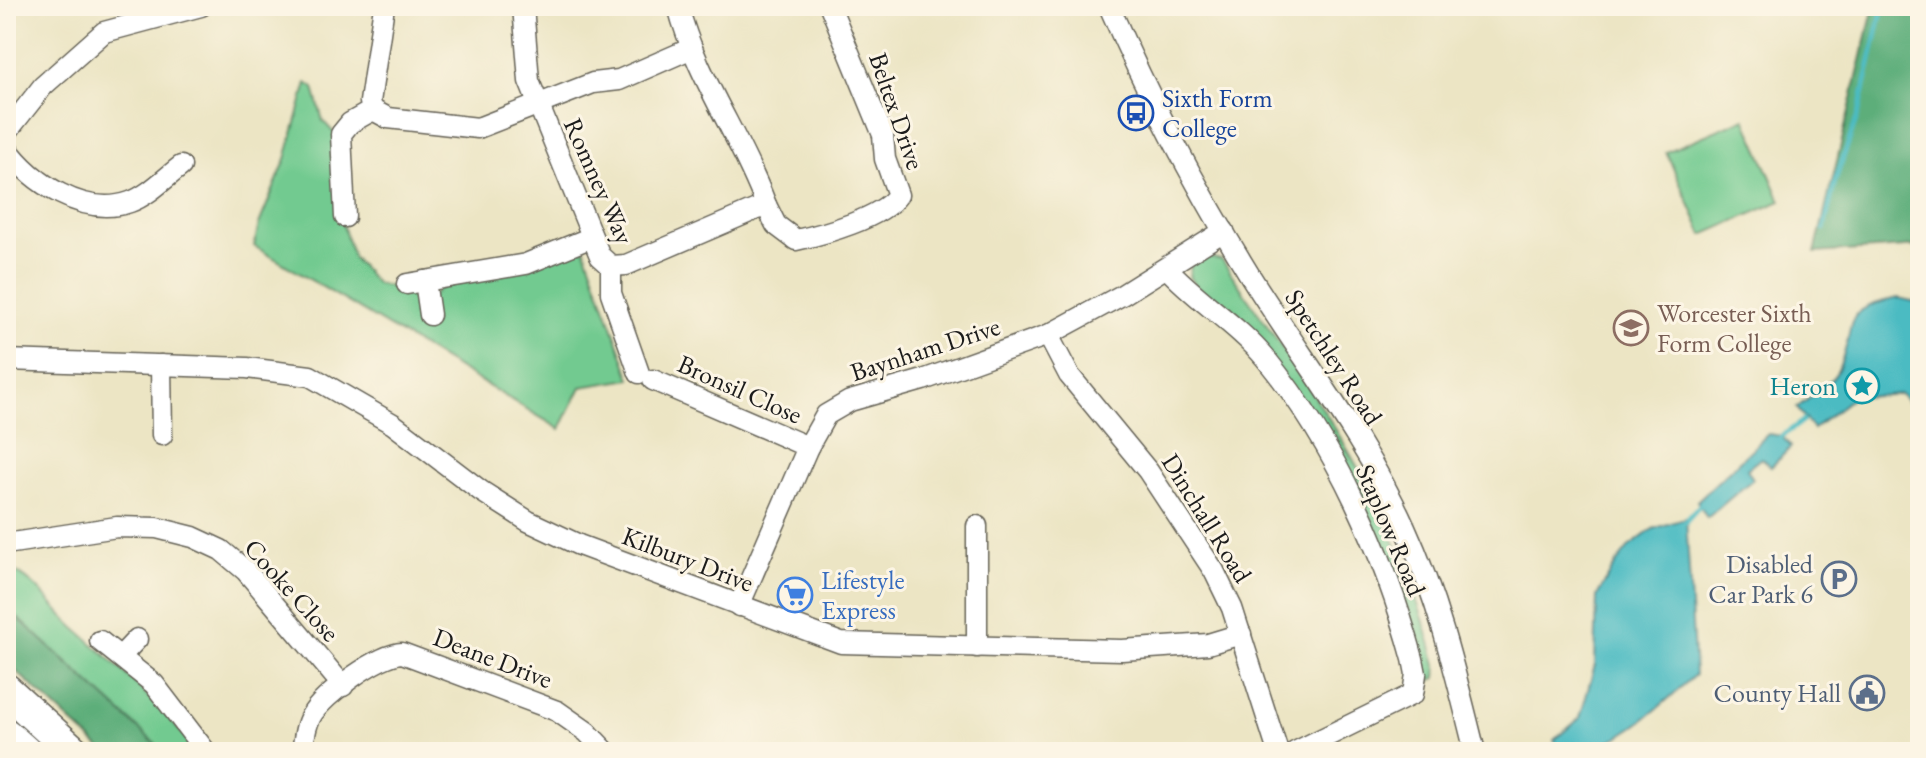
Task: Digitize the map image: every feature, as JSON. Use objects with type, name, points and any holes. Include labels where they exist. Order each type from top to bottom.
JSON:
[{"type":"highway","points":[[6,690],[74,752]]},
{"type":"highway","points":[[6,735],[25,752]]},
{"type":"street","points":[[6,133],[43,86],[104,32],[201,6]]},
{"type":"street","points":[[384,6],[370,102],[373,110],[388,118],[465,129],[478,128],[593,83],[619,80],[692,48]]},
{"type":"street","name":"Romney Way","points":[[523,6],[525,60],[537,106],[592,237],[604,262],[611,266],[611,293],[646,376]]},
{"type":"street","points":[[611,266],[626,265],[766,205],[750,162],[737,147],[692,48],[678,6]]},
{"type":"street","name":"Beltex Drive","points":[[766,205],[776,225],[796,240],[823,234],[890,205],[898,195],[885,159],[883,135],[830,6]]},
{"type":"street","name":"Spetchley Road","points":[[1109,6],[1149,96],[1224,231],[1348,422],[1404,525],[1449,647],[1475,752]]},
{"type":"street","points":[[345,217],[341,134],[350,123],[373,110]]},
{"type":"street","points":[[6,147],[19,165],[44,185],[71,198],[101,205],[127,203],[144,195],[181,166]]},
{"type":"street","name":"Baynham Drive","points":[[739,606],[808,447],[826,415],[837,407],[1048,335],[1167,268],[1224,231]]},
{"type":"street","points":[[430,315],[416,283],[526,264],[592,237]]},
{"type":"street","name":"Staplow Road","points":[[1167,268],[1265,358],[1330,456],[1364,520],[1413,659],[1416,674],[1413,694],[1295,752]]},
{"type":"street","name":"Dinchall Road","points":[[1048,335],[1088,401],[1118,434],[1174,509],[1214,571],[1241,634],[1278,752]]},
{"type":"street","name":"Kilbury Drive","points":[[6,360],[247,368],[310,376],[393,424],[481,491],[528,521],[579,545],[841,643],[1122,650],[1208,644],[1241,634]]},
{"type":"street","points":[[161,365],[162,435]]},
{"type":"street","name":"Bronsil Close","points":[[646,376],[808,447]]},
{"type":"street","points":[[977,526],[977,647]]},
{"type":"street","name":"Cooke Close","points":[[6,544],[117,527],[157,528],[193,537],[221,550],[246,571],[343,686]]},
{"type":"street","points":[[121,656],[137,639]]},
{"type":"street","points":[[100,641],[154,684],[206,752]]},
{"type":"street","name":"Deane Drive","points":[[302,752],[311,715],[343,686],[387,654],[412,654],[557,711],[587,732],[606,752]]},
{"type":"green space","points":[[1874,6],[1920,6],[1920,246],[1815,253]]},
{"type":"green space","points":[[307,83],[314,88],[323,121],[336,135],[343,225],[353,258],[377,284],[435,294],[439,288],[584,247],[631,379],[581,387],[560,429],[254,246],[259,224],[286,159]]},
{"type":"green space","points":[[1745,118],[1781,201],[1703,235],[1666,152]]},
{"type":"green space","points":[[1204,256],[1222,260],[1322,408],[1367,484],[1412,587],[1437,668],[1436,678],[1425,683],[1425,666],[1350,476],[1189,277],[1191,265]]},
{"type":"green space","points":[[6,567],[35,586],[66,620],[139,687],[197,752],[164,752],[6,607]]},
{"type":"green space","points":[[6,607],[164,752],[104,752],[6,662]]},
{"type":"water","points":[[1899,298],[1920,303],[1920,406],[1912,407],[1900,394],[1852,398],[1813,429],[1797,408],[1835,375],[1852,321],[1865,308]]},
{"type":"water","points":[[1768,434],[1782,436],[1791,447],[1771,467],[1761,458],[1747,469],[1753,479],[1707,518],[1697,501]]},
{"type":"water","points":[[1686,518],[1695,675],[1634,727],[1617,737],[1581,750],[1560,752],[1554,740],[1580,718],[1595,665],[1597,596],[1630,546],[1653,529]]},
{"type":"waterway","points":[[1824,229],[1835,181],[1860,109],[1883,6]]},
{"type":"waterway","points":[[1778,439],[1803,421]]},
{"type":"waterway","points":[[1683,524],[1703,502]]},
{"type":"place","name":"Sixth Form College","points":[[1136,113]]},
{"type":"place","name":"Worcester Sixth Form College","points":[[1631,328]]},
{"type":"place","name":"Heron","points":[[1862,386]]},
{"type":"place","name":"Disabled Car Park 6","points":[[1839,579]]},
{"type":"place","name":"Lifestyle Express","points":[[795,595]]},
{"type":"place","name":"County Hall","points":[[1867,693]]}]
